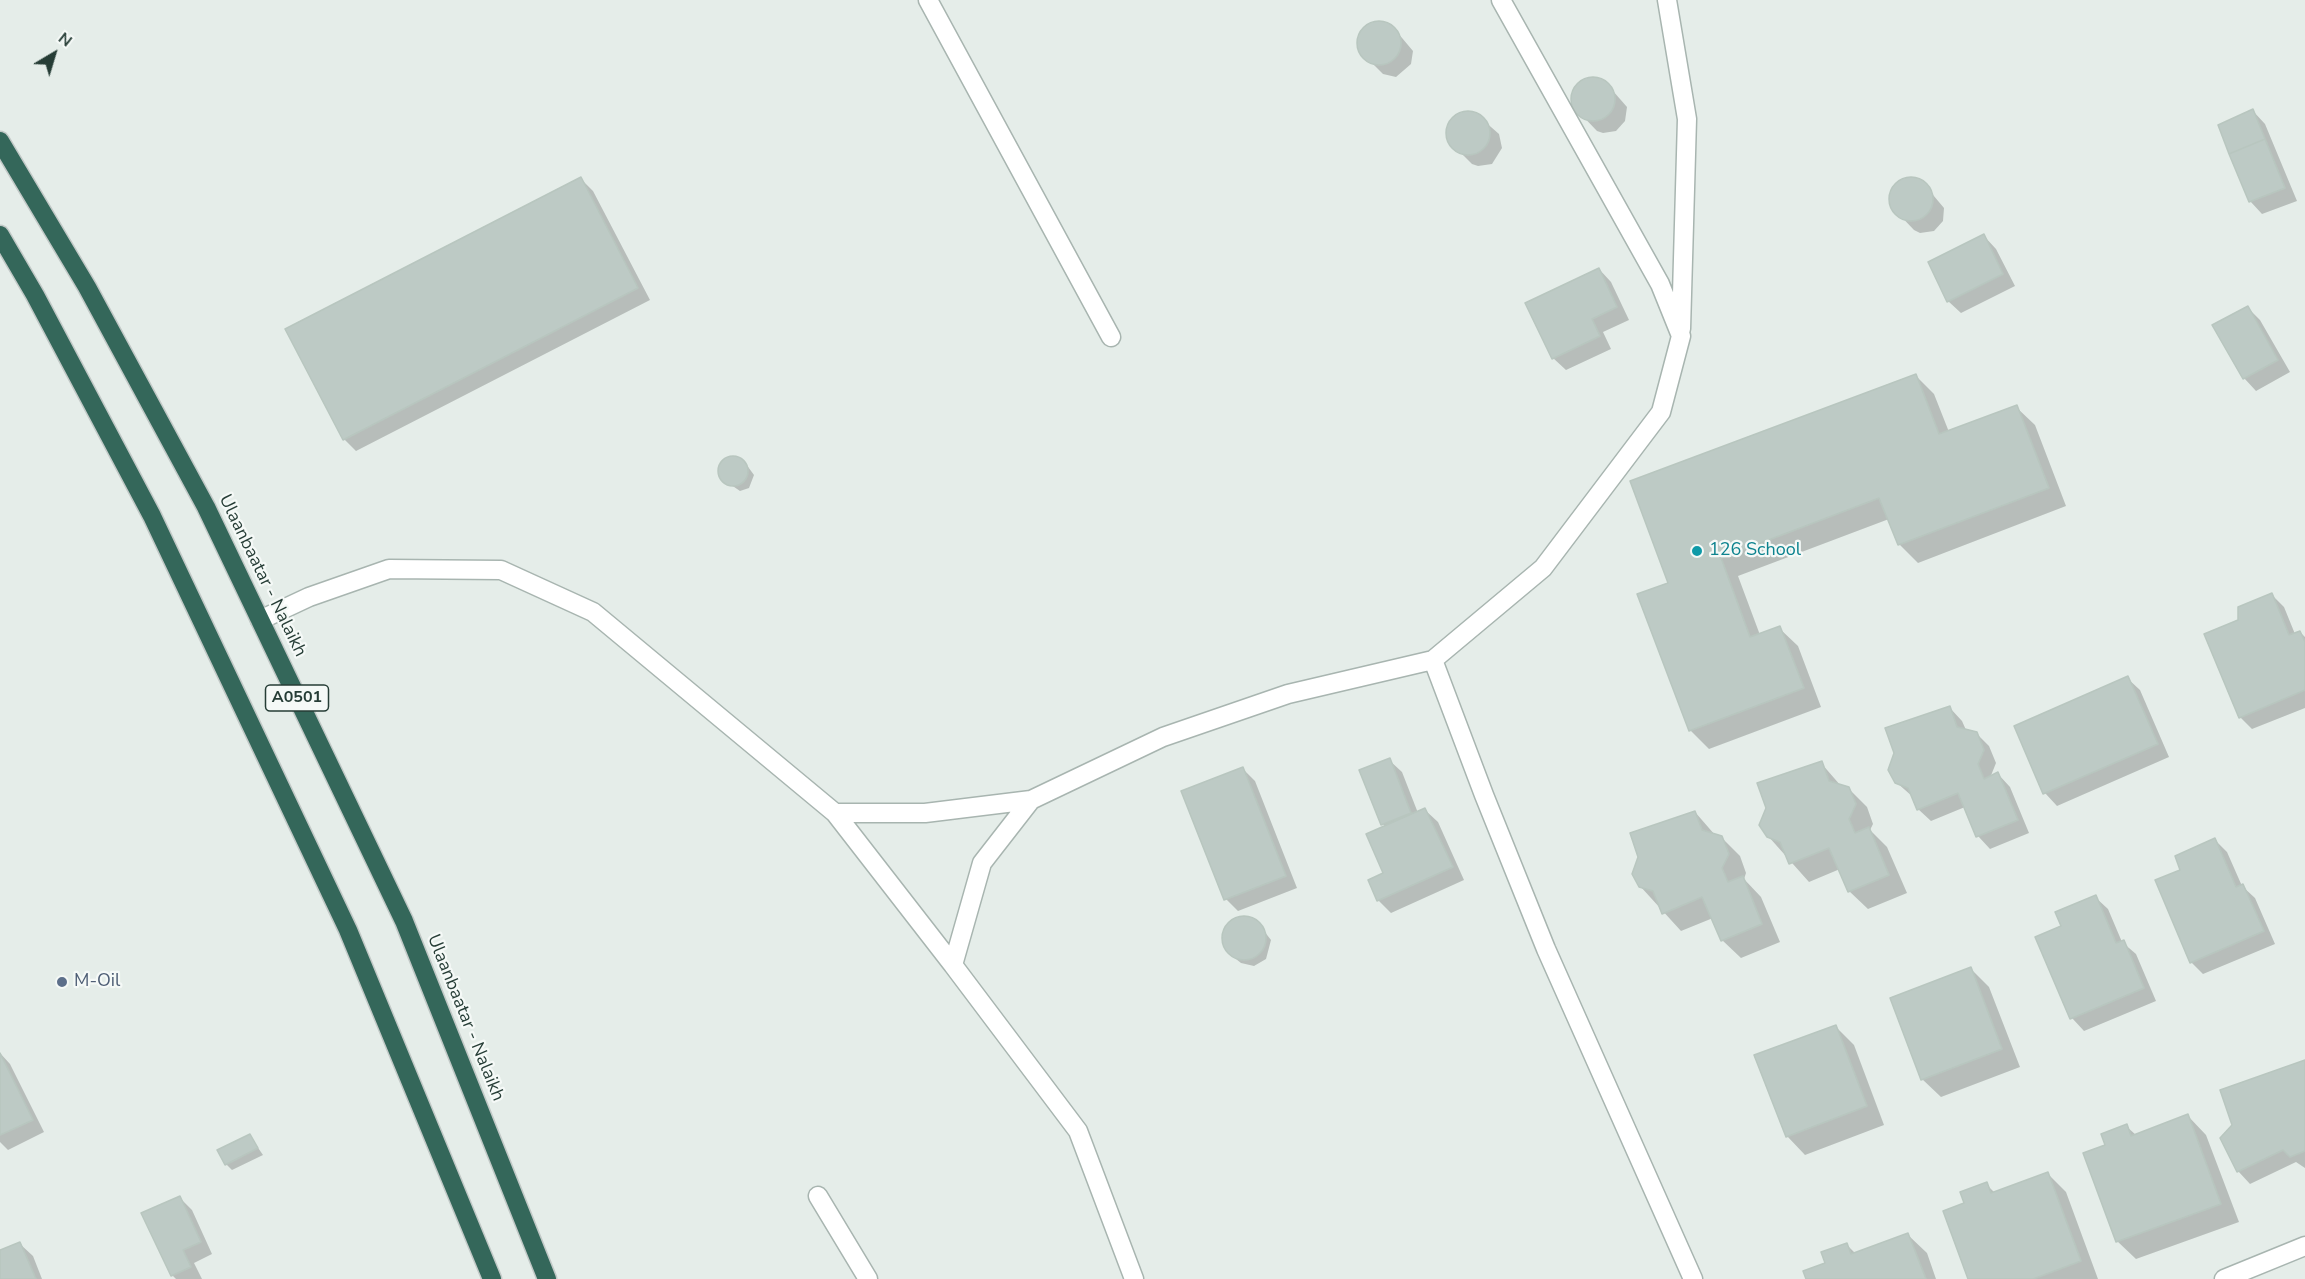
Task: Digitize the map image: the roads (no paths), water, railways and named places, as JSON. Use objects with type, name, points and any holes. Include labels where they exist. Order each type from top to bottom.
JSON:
[{"type":"highway","name":"Ulaanbaatar - Nalaikh","points":[[0,141],[87,287],[178,455],[260,620],[404,921],[546,1279]]},
{"type":"highway","name":"A0501","points":[[0,235],[35,295],[152,516],[348,930],[492,1279]]},
{"type":"street","points":[[928,0],[1111,337]]},
{"type":"street","points":[[1501,0],[1660,284],[1681,336]]},
{"type":"street","points":[[835,813],[926,813],[1031,800],[1162,737],[1288,694],[1433,660],[1543,568],[1661,412],[1681,336],[1687,119],[1667,0]]},
{"type":"street","points":[[260,620],[309,597],[389,569],[501,570],[593,612],[835,813],[1078,1131],[1134,1279]]},
{"type":"street","points":[[1433,660],[1546,949],[1693,1279]]},
{"type":"street","points":[[953,965],[982,862],[1031,800]]},
{"type":"street","points":[[818,1196],[868,1279]]},
{"type":"street","points":[[2224,1279],[2305,1246]]},
{"type":"place","name":"126 School","points":[[1697,551]]},
{"type":"place","name":"M-Oil","points":[[62,982]]}]
